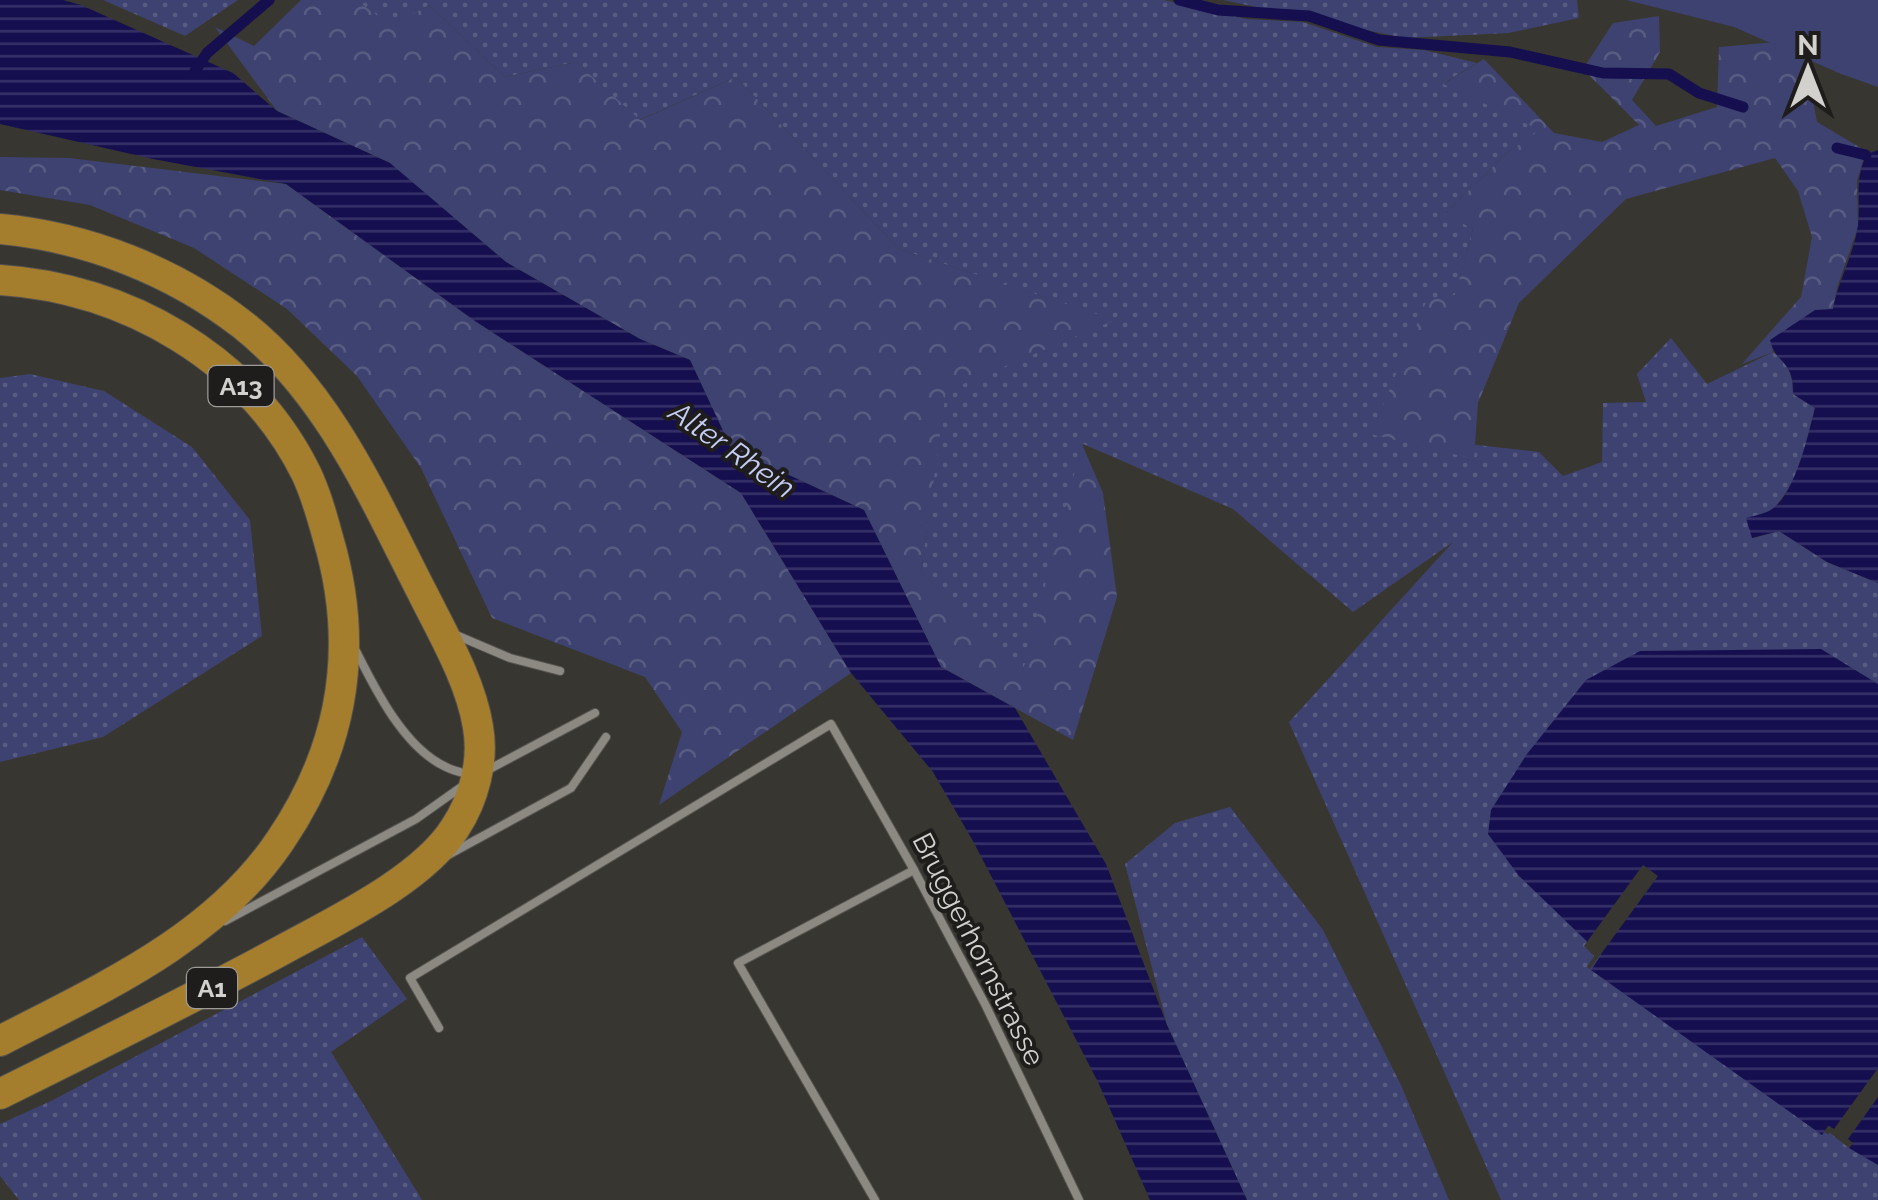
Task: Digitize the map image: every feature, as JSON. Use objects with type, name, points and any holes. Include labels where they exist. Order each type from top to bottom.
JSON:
[{"type":"highway","name":"A1","points":[[0,229],[85,245],[150,269],[213,304],[264,344],[307,390],[345,446],[439,627],[470,696],[480,739],[476,777],[463,815],[430,860],[409,876],[214,987],[4,1092]]},
{"type":"highway","name":"A13","points":[[0,280],[78,292],[147,318],[192,344],[249,394],[296,454],[315,494],[334,556],[344,627],[344,671],[335,726],[322,766],[296,817],[260,868],[197,929],[141,966],[0,1041]]},
{"type":"lane","points":[[344,627],[372,685],[416,746],[445,767],[476,777]]},
{"type":"lane","points":[[439,627],[510,658],[560,671]]},
{"type":"lane","points":[[224,922],[416,819],[476,777],[595,713]]},
{"type":"lane","name":"Bruggerhornstrasse","points":[[439,1028],[410,978],[831,724],[986,1006],[1078,1200]]},
{"type":"lane","points":[[409,876],[571,788],[606,737]]},
{"type":"lane","points":[[875,1200],[738,963],[914,870]]},
{"type":"lane","points":[[141,966],[207,931]]},
{"type":"green space","points":[[103,0],[238,0],[185,36]]},
{"type":"green space","points":[[301,0],[356,0],[392,26],[429,5],[505,77],[576,62],[640,120],[736,77],[899,249],[1115,320],[946,391],[921,572],[1023,671],[1082,444],[1103,493],[1117,597],[1073,740],[941,667],[864,510],[731,448],[690,360],[640,339],[506,262],[388,162],[277,111],[215,27],[254,46]]},
{"type":"green space","points":[[356,0],[1164,0],[1247,19],[1303,22],[1377,47],[1424,50],[1477,63],[1444,83],[1541,130],[1507,153],[1446,213],[1473,229],[1455,296],[1372,433],[1539,452],[1563,476],[1602,462],[1603,403],[1646,402],[1637,374],[1671,338],[1707,384],[1773,352],[1789,370],[1793,394],[1815,408],[1792,484],[1753,538],[1779,531],[1827,562],[1878,583],[1878,1200],[1501,1200],[1289,722],[1453,542],[1353,612],[1233,509],[1083,444],[1023,672],[921,572],[945,391],[1113,320],[899,249],[736,77],[639,120],[576,62],[505,77],[429,5],[392,27]]},
{"type":"green space","points":[[1223,0],[1577,0],[1579,18],[1509,33],[1404,38]]},
{"type":"green space","points":[[1626,0],[1878,0],[1878,87],[1734,27]]},
{"type":"green space","points":[[1659,16],[1660,52],[1632,100],[1656,126],[1717,107],[1719,47],[1801,40],[1817,122],[1866,151],[1857,181],[1858,227],[1833,309],[1771,340],[1773,352],[1742,364],[1801,297],[1812,237],[1798,191],[1775,158],[1626,199],[1519,303],[1478,403],[1474,459],[1371,434],[1427,300],[1455,295],[1473,229],[1445,214],[1507,153],[1540,130],[1443,84],[1484,59],[1554,133],[1602,142],[1639,125],[1583,69],[1613,23]]},
{"type":"green space","points":[[0,157],[69,158],[286,184],[475,321],[741,493],[851,673],[659,805],[682,732],[645,677],[492,618],[421,468],[357,376],[287,309],[194,248],[90,205],[0,190]]},
{"type":"green space","points":[[30,374],[104,391],[192,447],[250,520],[262,636],[103,737],[0,762],[0,378]]},
{"type":"green space","points":[[1230,807],[1323,930],[1401,1085],[1449,1200],[1247,1200],[1167,1025],[1125,864],[1175,823]]},
{"type":"green space","points":[[362,937],[407,999],[331,1052],[422,1200],[19,1200],[0,1176],[0,1124]]},
{"type":"water","name":"Alter Rhein","points":[[0,0],[63,0],[81,5],[233,73],[277,111],[390,163],[506,262],[640,339],[690,360],[731,448],[864,510],[941,667],[1015,708],[1106,864],[1167,1025],[1247,1200],[1150,1200],[1098,1082],[933,772],[851,673],[741,493],[475,321],[286,184],[0,124]]},
{"type":"water","points":[[1878,150],[1878,583],[1827,562],[1779,531],[1752,538],[1746,518],[1769,511],[1786,493],[1815,408],[1793,394],[1791,374],[1770,340],[1815,310],[1833,309],[1856,236],[1862,165],[1866,155]]},
{"type":"water","points":[[1821,649],[1878,684],[1878,1165],[1849,1148],[1852,1143],[1829,1126],[1822,1135],[1591,970],[1601,955],[1519,876],[1488,834],[1491,810],[1527,754],[1586,680],[1640,651]]},
{"type":"pier","points":[[1643,865],[1658,876],[1590,969],[1587,967],[1594,956],[1584,946]]},
{"type":"pier","points":[[1878,1068],[1878,1097],[1848,1139],[1853,1143],[1849,1148],[1824,1132],[1828,1126],[1834,1129]]},
{"type":"waterway","points":[[195,71],[207,53],[269,0]]},
{"type":"waterway","points":[[1179,0],[1218,10],[1309,16],[1379,40],[1510,52],[1603,73],[1669,74],[1699,93],[1743,107]]},
{"type":"waterway","points":[[1837,148],[1866,155]]}]
